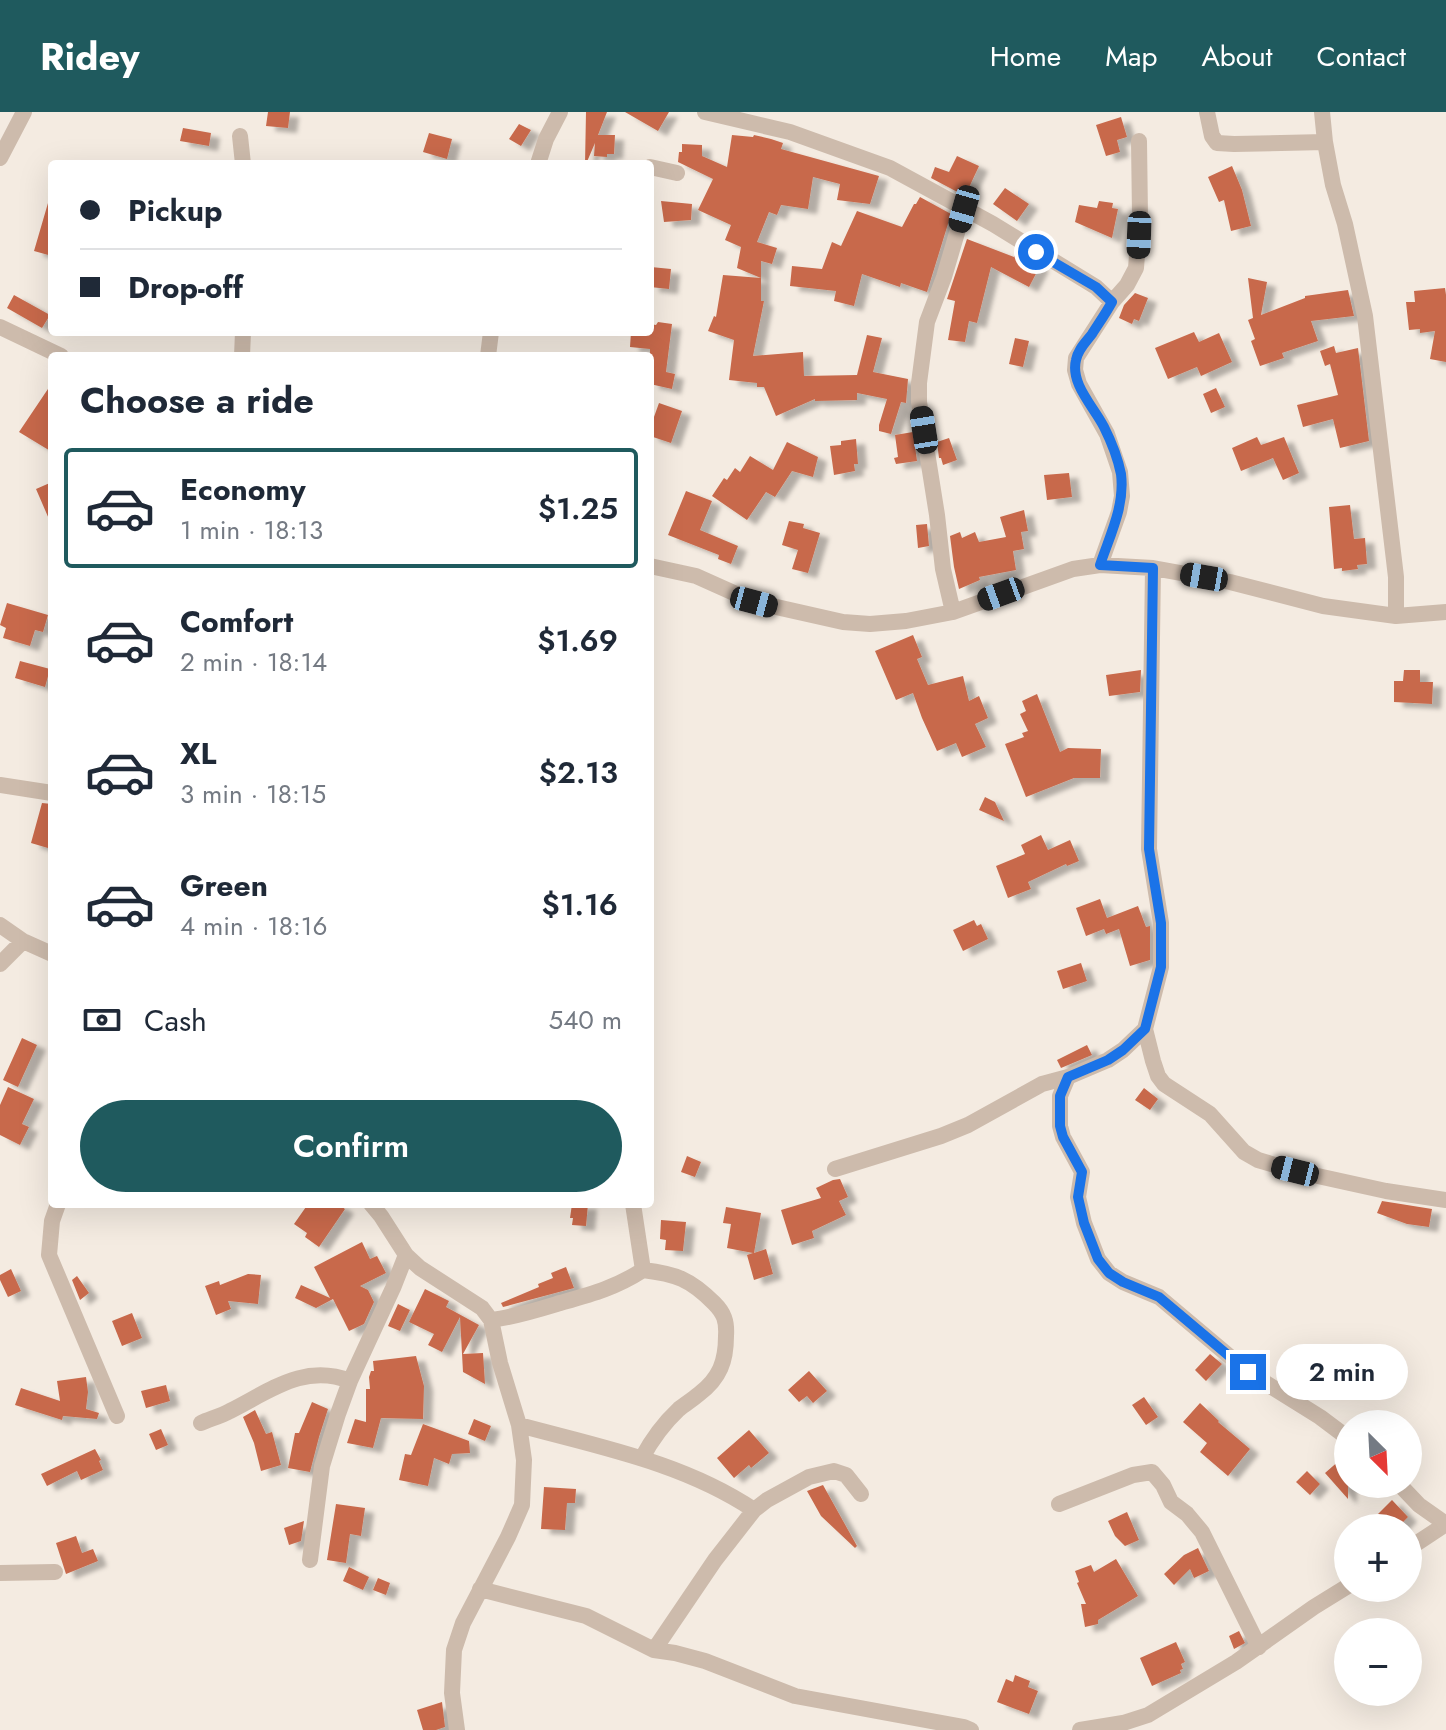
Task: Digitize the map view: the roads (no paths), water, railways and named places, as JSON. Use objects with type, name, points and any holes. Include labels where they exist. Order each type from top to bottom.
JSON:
[{"type":"street","points":[[0,158],[24,112]]},
{"type":"street","points":[[540,160],[546,139],[560,112]]},
{"type":"street","points":[[705,112],[790,132],[890,168],[993,224],[1096,287],[1112,302]]},
{"type":"street","points":[[1207,112],[1217,143],[1325,142]]},
{"type":"street","points":[[1322,112],[1333,185],[1345,224],[1365,316],[1396,577],[1396,616]]},
{"type":"street","points":[[240,136],[243,160]]},
{"type":"street","points":[[1100,565],[1119,512],[1122,496],[1120,472],[1107,434],[1079,384],[1076,358],[1133,275],[1138,258],[1139,141]]},
{"type":"street","points":[[654,168],[677,173]]},
{"type":"street","points":[[953,612],[943,569],[919,402],[919,383],[927,322],[964,209]]},
{"type":"street","points":[[0,327],[53,352]]},
{"type":"street","points":[[654,567],[696,576],[754,602],[843,622],[870,624],[953,612],[1073,569],[1100,565],[1153,568],[1230,582],[1323,606],[1396,616],[1446,612]]},
{"type":"street","points":[[1153,568],[1149,849],[1161,923],[1161,967],[1145,1029],[1158,1076],[1164,1084],[1210,1114],[1244,1152],[1258,1160],[1386,1191],[1446,1200]]},
{"type":"street","points":[[0,785],[48,792]]},
{"type":"street","points":[[0,925],[23,941],[48,952]]},
{"type":"street","points":[[0,964],[23,941]]},
{"type":"street","points":[[835,1169],[968,1125],[1042,1084],[1108,1060],[1145,1029]]},
{"type":"street","points":[[1068,1077],[1060,1096],[1060,1126],[1082,1172],[1078,1197],[1098,1259],[1109,1273],[1159,1297],[1248,1372],[1334,1428]]},
{"type":"street","points":[[57,1208],[52,1221],[49,1255],[117,1416]]},
{"type":"street","points":[[374,1208],[406,1255],[430,1275],[482,1308],[491,1320],[519,1425],[524,1460],[522,1505],[463,1623],[454,1650],[452,1693],[457,1730]]},
{"type":"street","points":[[634,1208],[643,1270]]},
{"type":"street","points":[[310,1560],[322,1466],[350,1381],[406,1255]]},
{"type":"street","points":[[491,1320],[512,1317],[607,1289],[643,1270],[669,1273],[699,1288],[722,1311],[726,1327],[726,1357],[702,1392],[680,1408],[653,1437],[642,1458]]},
{"type":"street","points":[[201,1423],[227,1413],[289,1379],[322,1374],[350,1381]]},
{"type":"street","points":[[519,1425],[677,1470],[730,1494],[754,1510]]},
{"type":"street","points":[[654,1650],[715,1560],[754,1510],[809,1477],[834,1471],[846,1475],[861,1494]]},
{"type":"street","points":[[1059,1504],[1133,1475],[1152,1472],[1171,1502],[1187,1514],[1202,1532],[1259,1647]]},
{"type":"street","points":[[1412,1498],[1446,1524],[1422,1540]]},
{"type":"street","points":[[0,1573],[55,1572]]},
{"type":"street","points":[[480,1589],[586,1616],[654,1650],[705,1661],[795,1696],[971,1730]]},
{"type":"street","points":[[1080,1730],[1123,1723],[1148,1715],[1259,1647],[1334,1595]]}]
